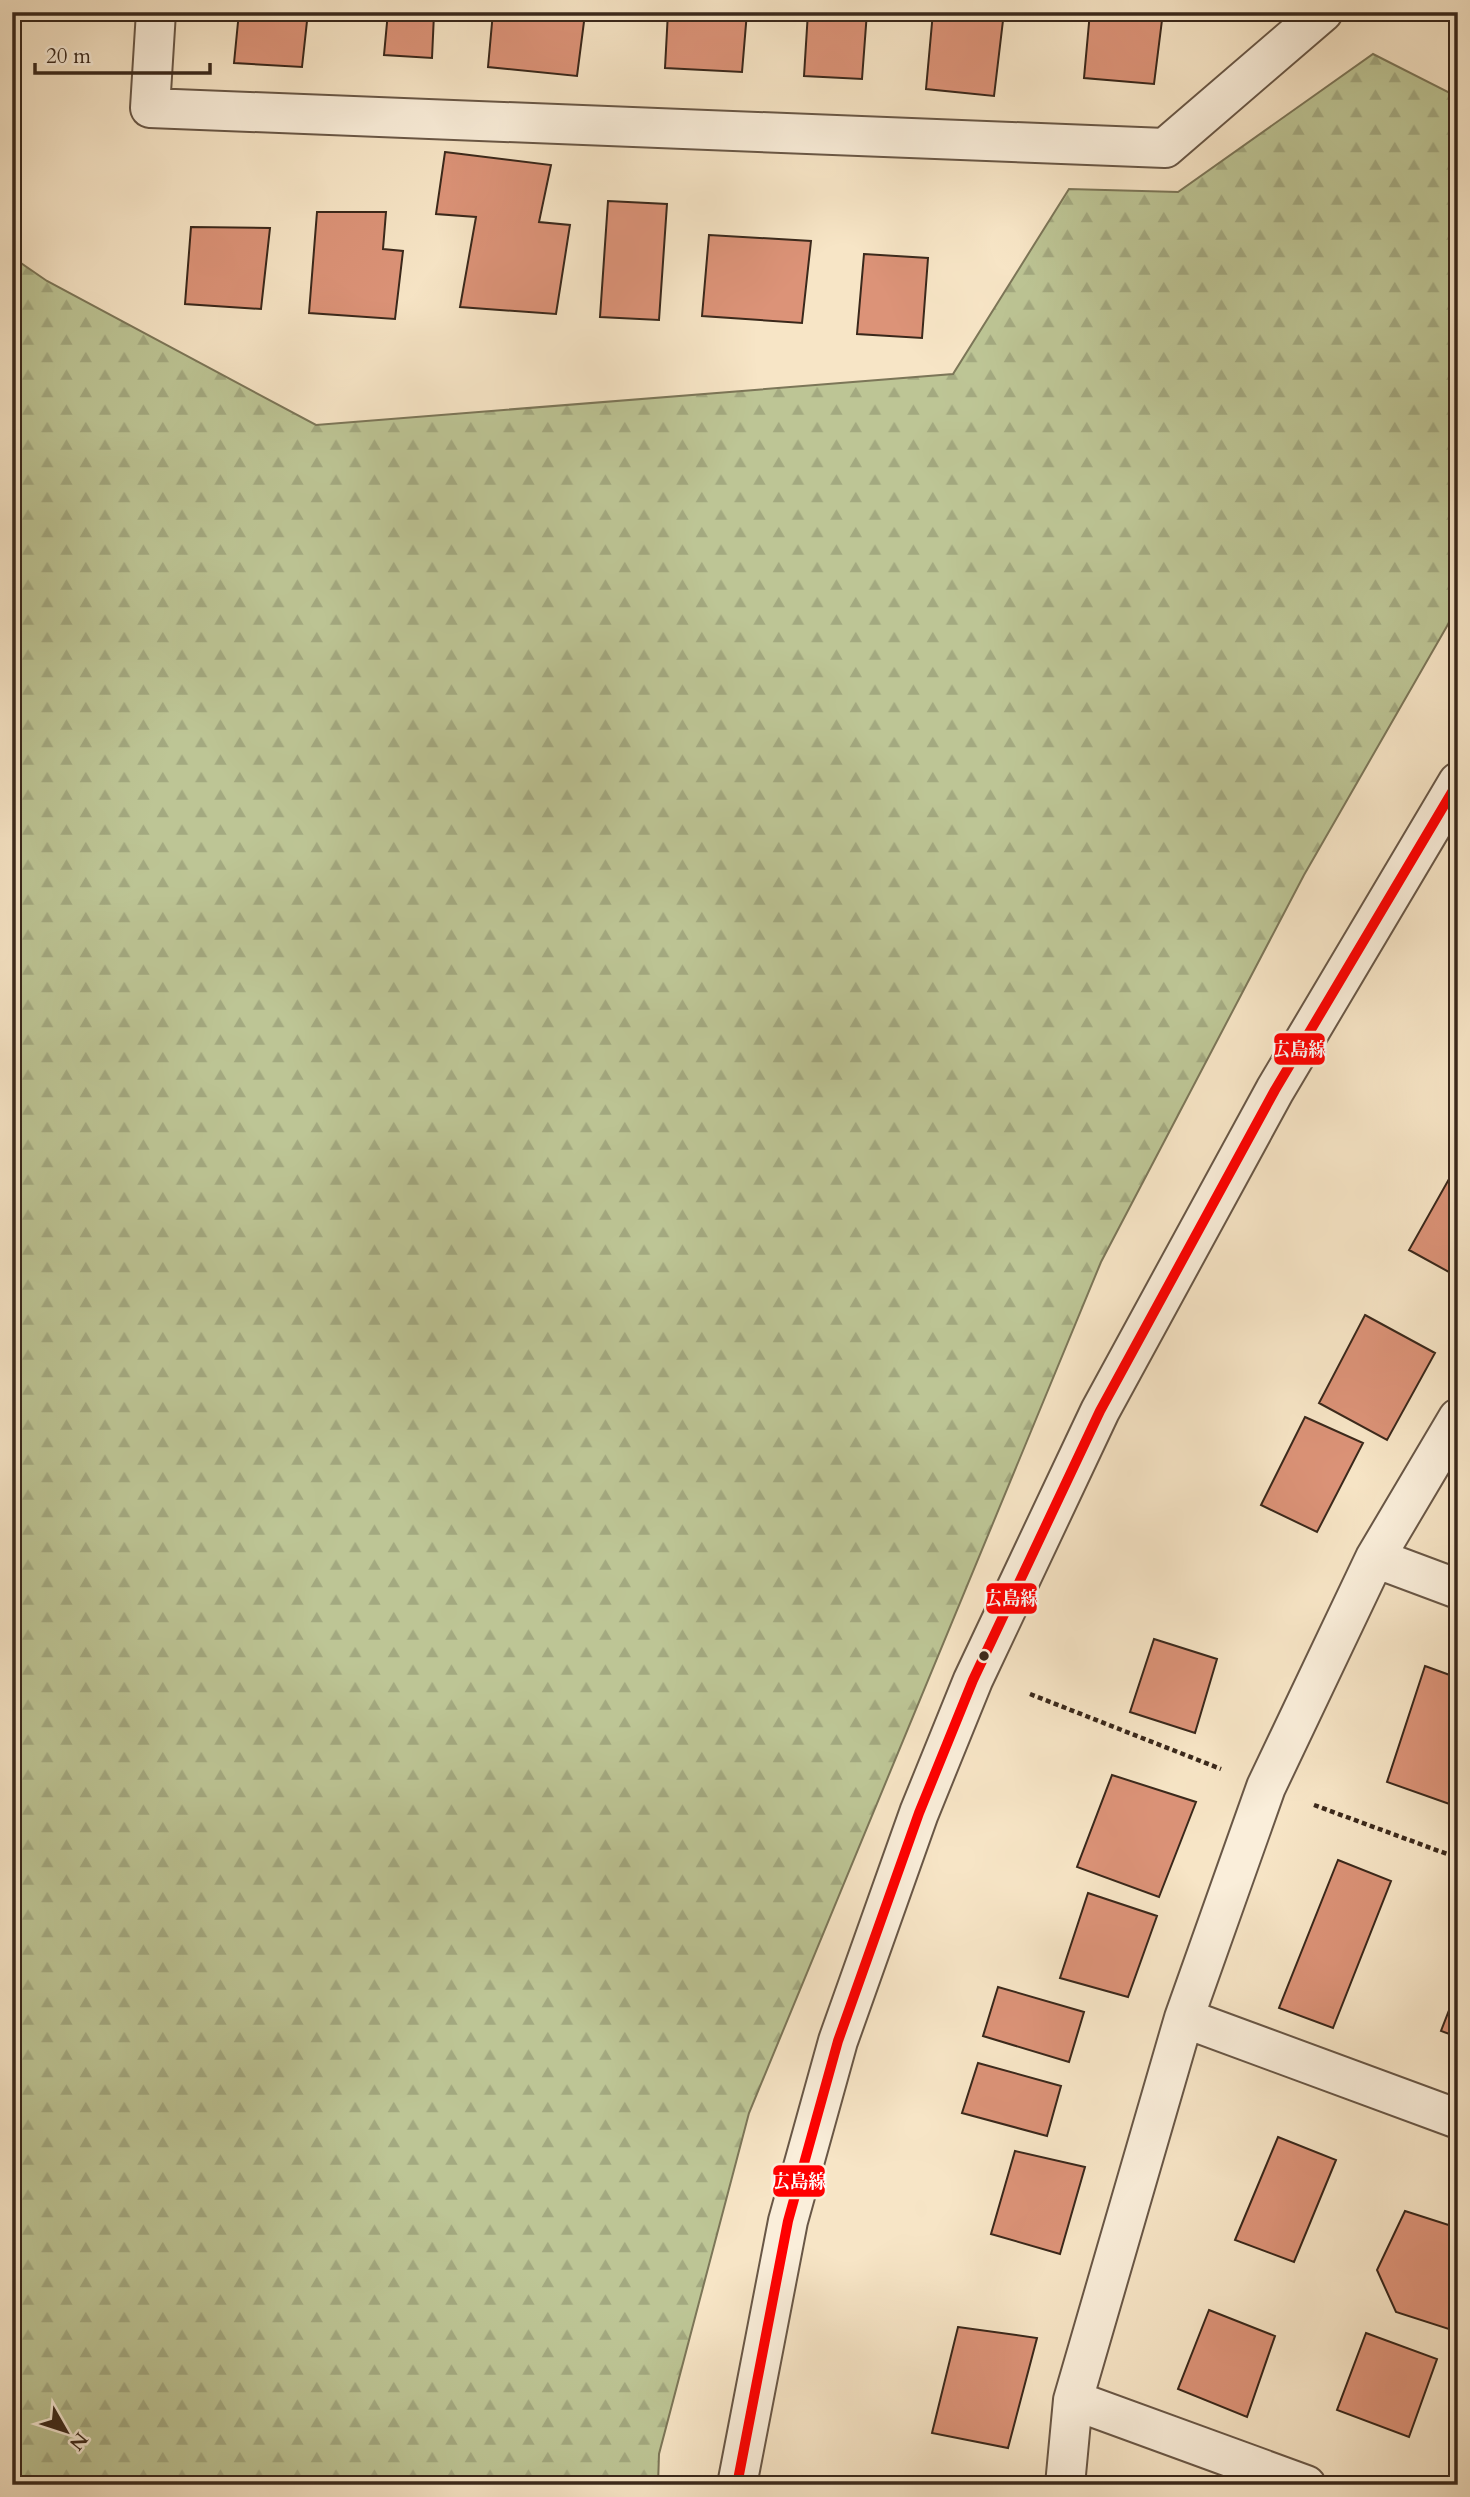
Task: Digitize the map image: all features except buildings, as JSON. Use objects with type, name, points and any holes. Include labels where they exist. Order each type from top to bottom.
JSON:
[{"type":"street","points":[[156,12],[150,108],[1165,148],[1323,12]]},
{"type":"street","points":[[737,2485],[788,2221],[838,2041],[919,1813],[973,1680],[1100,1411],[1275,1090],[1458,782]]},
{"type":"street","points":[[1065,2485],[1073,2400],[1184,2018],[1266,1787],[1375,1558],[1458,1418]]},
{"type":"street","points":[[1375,1558],[1458,1589]]},
{"type":"street","points":[[1184,2018],[1458,2119]]},
{"type":"street","points":[[1073,2400],[1306,2485]]},
{"type":"path","points":[[1030,1694],[1266,1787],[1458,1858]]},
{"type":"green space","points":[[1373,54],[1458,97],[1458,607],[1304,875],[1101,1262],[749,2113],[659,2454],[658,2485],[12,2485],[12,257],[47,281],[316,425],[953,374],[1069,189],[1178,192]]},
{"type":"transit line","name":"広島線","points":[[737,2485],[788,2221],[838,2041],[919,1813],[973,1680],[1100,1411],[1275,1090],[1458,782]]}]
